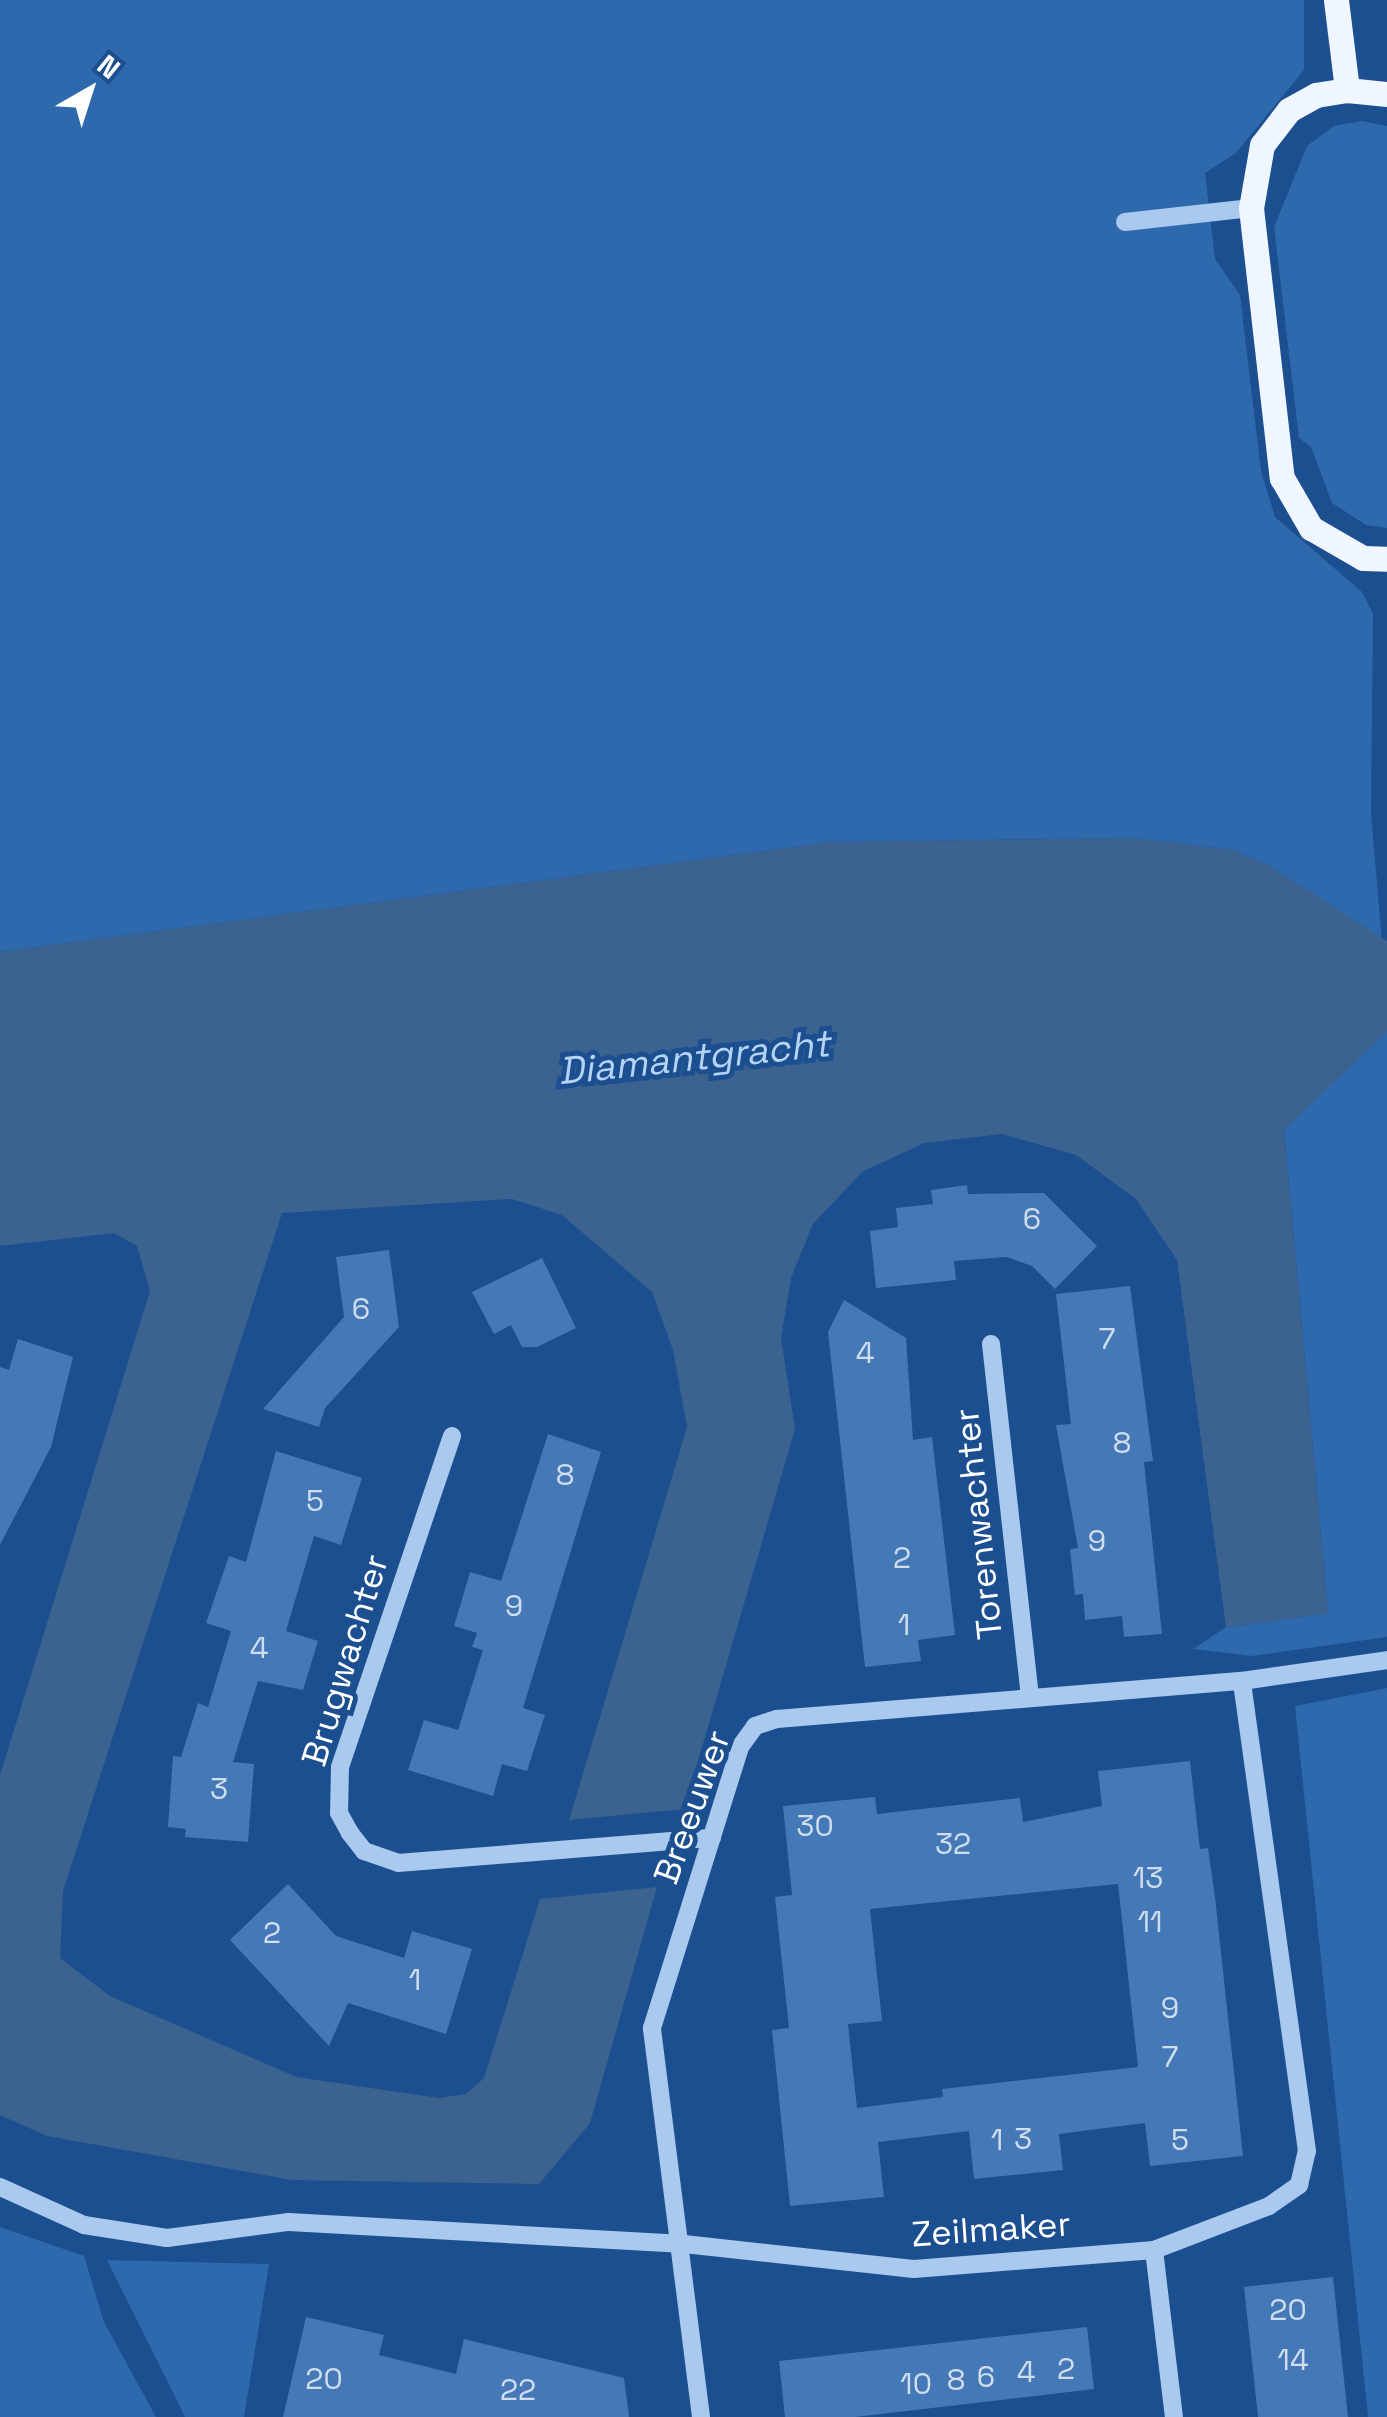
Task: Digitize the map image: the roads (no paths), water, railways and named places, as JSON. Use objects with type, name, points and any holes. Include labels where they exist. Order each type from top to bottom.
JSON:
[{"type":"main road","points":[[1336,0],[1348,90]]},
{"type":"main road","points":[[1387,94],[1348,90],[1316,95],[1275,127],[1254,168],[1250,208],[1282,478],[1311,528],[1363,558],[1387,559]]},
{"type":"street","points":[[1125,222],[1250,208]]},
{"type":"street","name":"Torenwachter","points":[[991,1344],[1030,1696]]},
{"type":"street","name":"Brugwachter","points":[[452,1436],[340,1766],[339,1813],[350,1833],[364,1851],[398,1864],[712,1838]]},
{"type":"street","name":"Breeuwer","points":[[701,2417],[684,2244],[652,2028],[740,1746],[755,1726],[1030,1696],[1242,1682],[1387,1660]]},
{"type":"street","name":"Zeilmaker","points":[[0,2187],[84,2225],[167,2238],[288,2222],[684,2244],[914,2270],[1154,2250],[1270,2206],[1299,2185],[1307,2151],[1242,1682]]},
{"type":"street","points":[[1154,2250],[1174,2417]]},
{"type":"water","name":"Diamantgracht","points":[[1132,838],[1232,850],[1268,865],[1387,941],[1387,1031],[1284,1130],[1328,1613],[1226,1627],[1177,1260],[1136,1199],[1076,1155],[1002,1134],[924,1143],[862,1172],[813,1224],[791,1278],[781,1338],[795,1429],[684,1809],[569,1820],[687,1427],[673,1350],[652,1292],[562,1215],[512,1199],[282,1213],[63,1891],[60,1958],[110,1996],[296,2077],[439,2098],[466,2094],[484,2078],[540,1899],[657,1887],[590,2123],[539,2184],[292,2180],[47,2136],[0,2115],[0,1775],[150,1291],[137,1246],[114,1233],[0,1246],[0,952],[834,842]]}]
